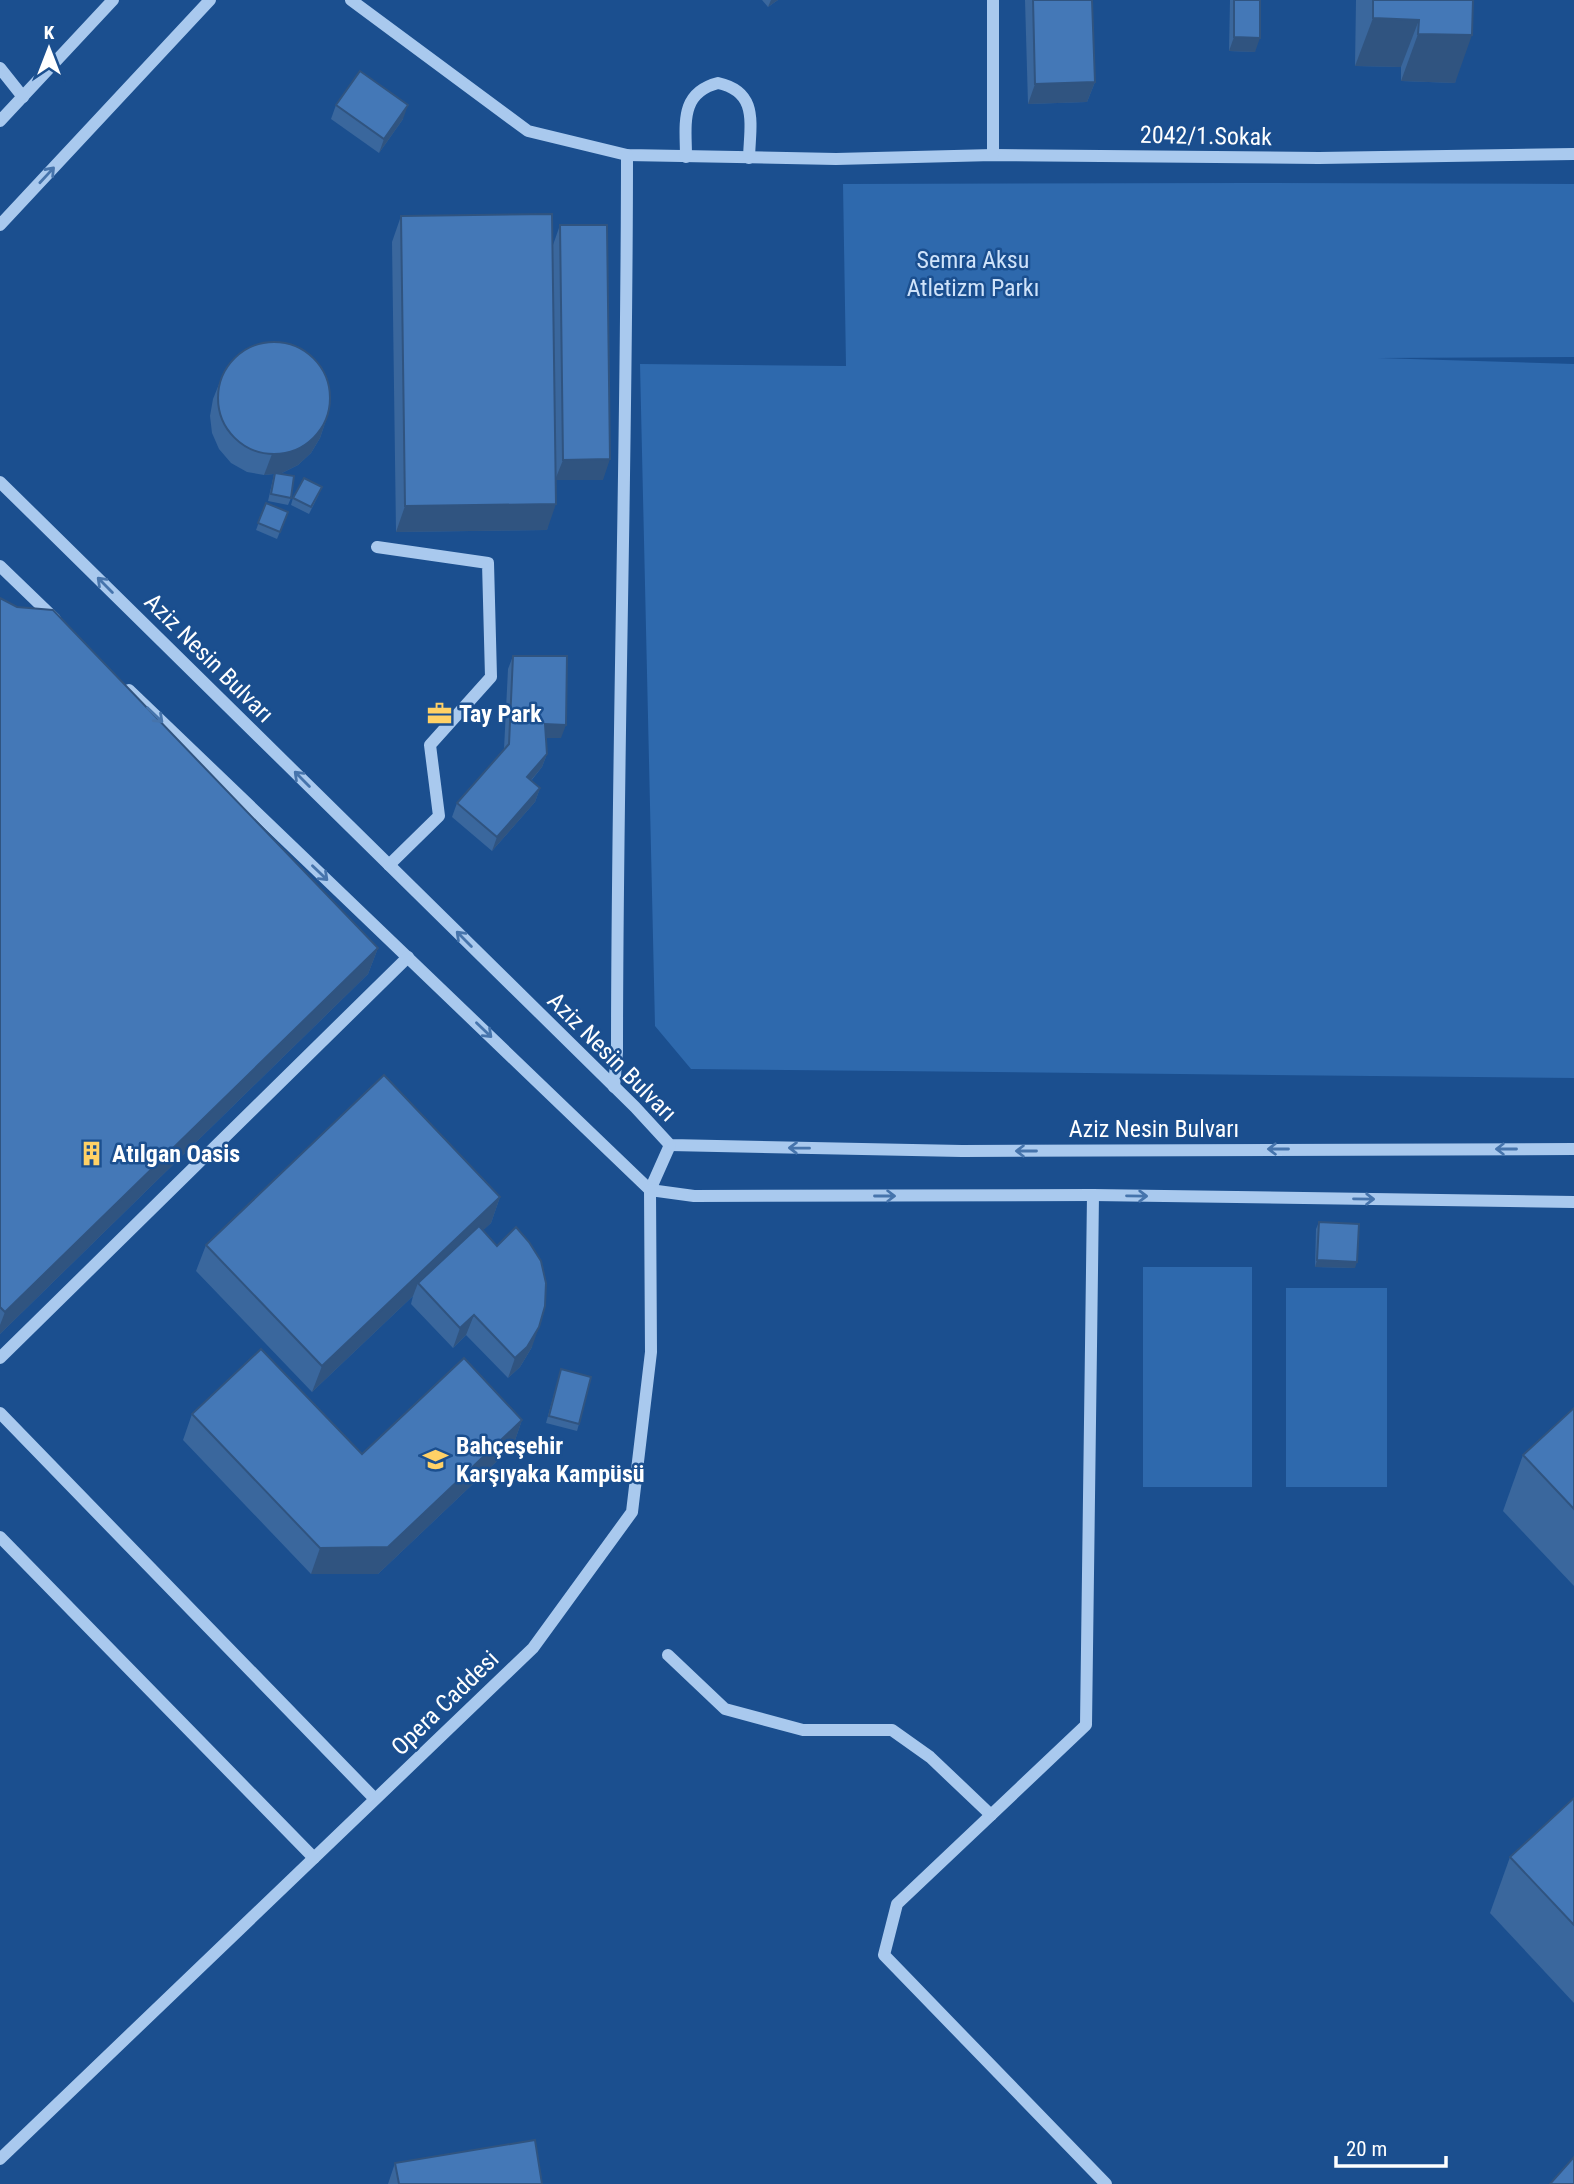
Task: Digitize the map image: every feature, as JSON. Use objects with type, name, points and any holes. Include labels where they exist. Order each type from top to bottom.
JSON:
[{"type":"street","points":[[0,121],[113,0]]},
{"type":"street","points":[[0,225],[210,0]]},
{"type":"street","points":[[351,0],[528,131],[627,155],[686,157],[749,158],[750,111],[739,91],[718,83],[698,91],[691,100],[686,115],[686,157]]},
{"type":"street","points":[[993,0],[993,155]]},
{"type":"street","points":[[0,68],[23,97]]},
{"type":"street","name":"2042/1.Sokak","points":[[749,158],[993,155],[1319,159],[1574,154]]},
{"type":"street","points":[[614,1087],[618,1052],[627,155]]},
{"type":"street","name":"Aziz Nesin Bulvarı","points":[[0,482],[635,1107],[670,1145],[962,1151],[1574,1149]]},
{"type":"street","points":[[377,547],[488,563],[491,677],[430,745],[439,816],[389,865]]},
{"type":"street","points":[[0,566],[60,623]]},
{"type":"street","points":[[119,681],[650,1190],[694,1196],[1093,1195],[1574,1202]]},
{"type":"street","points":[[0,1359],[408,957]]},
{"type":"street","points":[[650,1190],[670,1145]]},
{"type":"street","name":"Opera Caddesi","points":[[0,2159],[533,1647],[632,1512],[651,1352],[650,1190]]},
{"type":"street","points":[[1093,1195],[1086,1725],[897,1904],[884,1955],[1106,2184]]},
{"type":"street","points":[[0,1413],[375,1799]]},
{"type":"street","points":[[0,1537],[314,1858]]},
{"type":"street","points":[[668,1655],[725,1709],[803,1730],[892,1730],[930,1757],[990,1815]]},
{"type":"green space","name":"Semra Aksu Atletizm Parkı","points":[[843,184],[1574,184],[1574,357],[1378,358],[1574,364],[1574,1078],[691,1069],[655,1026],[640,364],[846,366]]},
{"type":"green space","points":[[1143,1267],[1252,1267],[1252,1487],[1143,1487]]},
{"type":"green space","points":[[1286,1288],[1387,1288],[1387,1487],[1286,1487]]},
{"type":"building","points":[[1033,0],[1092,0],[1095,82],[1035,84]]},
{"type":"building","points":[[1234,0],[1260,0],[1260,38],[1234,37]]},
{"type":"building","points":[[1373,0],[1473,0],[1472,35],[1418,34],[1419,20],[1373,18]]},
{"type":"building","points":[[360,71],[408,105],[384,139],[336,105]]},
{"type":"building","points":[[552,214],[556,504],[405,506],[401,216]]},
{"type":"building","points":[[560,225],[607,225],[610,459],[563,460]]},
{"type":"building","points":[[274,342],[295,346],[314,358],[326,377],[330,398],[326,419],[314,438],[295,450],[274,454],[253,450],[234,438],[222,419],[218,398],[222,377],[234,358],[253,346]]},
{"type":"building","points":[[275,473],[294,476],[291,498],[271,494]]},
{"type":"building","points":[[304,478],[322,487],[311,507],[293,498]]},
{"type":"building","points":[[266,503],[288,512],[280,532],[258,523]]},
{"type":"building","name":"Atılgan Oasis","points":[[0,598],[17,607],[53,610],[378,948],[5,1312],[0,1307]]},
{"type":"building","points":[[513,656],[567,656],[566,725],[545,724],[547,754],[527,777],[540,788],[497,837],[457,803],[509,744]]},
{"type":"building","points":[[384,1075],[500,1197],[322,1366],[206,1245]]},
{"type":"building","points":[[1319,1222],[1359,1224],[1357,1262],[1317,1260]]},
{"type":"building","points":[[479,1226],[497,1246],[516,1227],[541,1261],[546,1283],[545,1306],[539,1327],[527,1347],[515,1358],[474,1315],[460,1328],[418,1283]]},
{"type":"building","points":[[261,1349],[362,1454],[464,1358],[522,1420],[388,1547],[320,1548],[192,1414]]},
{"type":"building","points":[[561,1369],[591,1377],[579,1424],[549,1416]]},
{"type":"building","points":[[1574,1408],[1574,1509],[1523,1455]]},
{"type":"building","points":[[1574,1798],[1574,1925],[1510,1857]]},
{"type":"building","points":[[535,2140],[542,2184],[399,2184],[395,2163]]},
{"type":"building","points":[[1574,2157],[1574,2184],[1550,2184]]},
{"type":"place","name":"Tay Park","points":[[439,714]]},
{"type":"place","name":"Atılgan Oasis","points":[[92,1154]]},
{"type":"place","name":"Bahçeşehir Karşıyaka Kampüsü","points":[[436,1460]]}]
